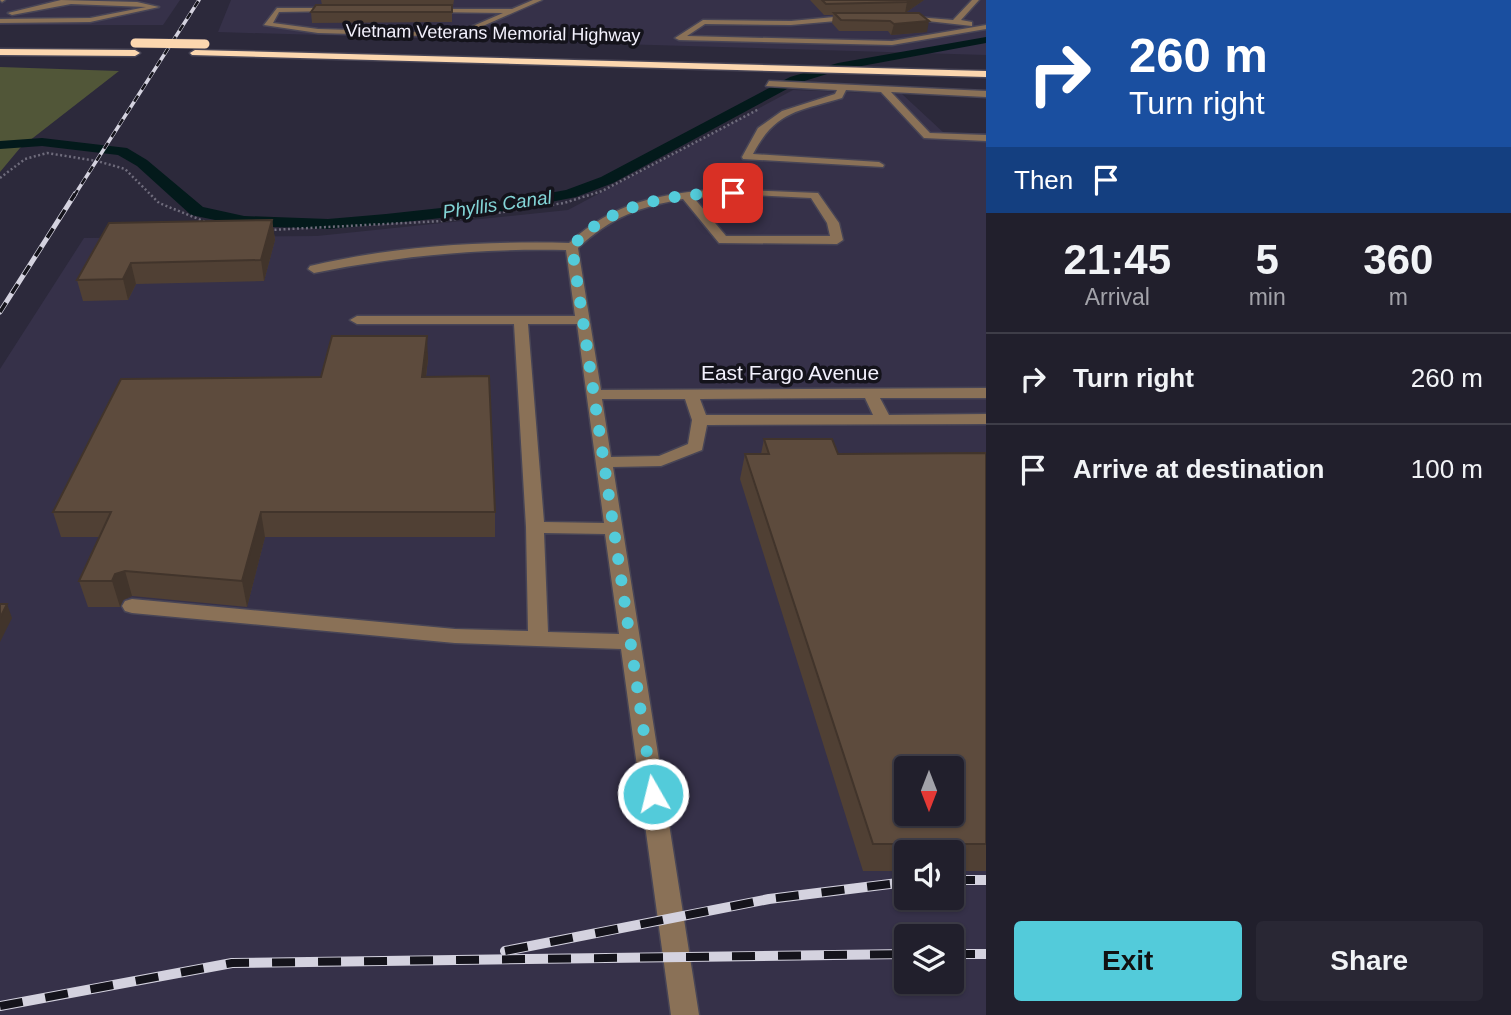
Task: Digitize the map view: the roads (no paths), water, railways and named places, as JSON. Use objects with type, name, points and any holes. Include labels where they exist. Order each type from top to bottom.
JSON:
[{"type":"highway","name":"Vietnam Veterans Memorial Highway","points":[[0,43],[195,53],[608,63]]},
{"type":"highway","name":"Vietnam Veterans Memorial Highway","points":[[0,52],[205,44],[856,59]]},
{"type":"highway","points":[[608,63],[986,74]]},
{"type":"highway","points":[[608,63],[986,80]]},
{"type":"street","points":[[0,8],[43,0]]},
{"type":"street","points":[[328,0],[325,6],[345,8],[277,10],[268,25],[318,31],[458,34],[539,0]]},
{"type":"street","points":[[957,23],[976,0]]},
{"type":"street","points":[[0,16],[67,1],[145,3],[156,7],[90,20],[0,21]]},
{"type":"street","points":[[17,21],[102,3]]},
{"type":"street","points":[[512,11],[418,8],[442,3],[523,6]]},
{"type":"street","points":[[870,17],[814,22],[704,22],[679,38],[892,43],[986,26]]},
{"type":"street","points":[[893,17],[986,26]]},
{"type":"street","points":[[814,22],[836,42]]},
{"type":"street","points":[[769,84],[986,94]]},
{"type":"street","points":[[843,87],[839,96],[785,113],[761,130],[747,157],[879,165]]},
{"type":"street","points":[[882,89],[927,136],[986,138]]},
{"type":"street","points":[[685,1015],[572,247],[584,232],[618,212],[648,202],[687,196],[709,193],[814,195],[833,223],[837,240],[723,240],[687,196]]},
{"type":"street","points":[[314,270],[376,256],[479,245],[572,247]]},
{"type":"street","points":[[357,320],[583,320]]},
{"type":"street","points":[[522,320],[535,527],[538,639]]},
{"type":"street","name":"East Fargo Avenue","points":[[594,394],[986,393]]},
{"type":"street","points":[[604,462],[661,461],[695,447],[700,421],[691,394]]},
{"type":"street","points":[[871,394],[883,420]]},
{"type":"street","points":[[700,421],[986,419]]},
{"type":"street","points":[[535,527],[613,529]]},
{"type":"street","points":[[132,606],[455,636],[630,642]]},
{"type":"waterway","name":"Phyllis Canal","points":[[0,145],[42,142],[122,151],[142,163],[197,211],[244,221],[328,224],[386,219],[505,206],[570,194],[607,180],[794,80],[838,67],[986,40]]},
{"type":"railway","points":[[74,196],[199,0]]},
{"type":"railway","points":[[0,312],[75,194]]},
{"type":"railway","points":[[964,880],[986,880]]},
{"type":"railway","points":[[505,951],[769,899],[894,883]]},
{"type":"railway","points":[[0,1006],[232,963],[894,954]]},
{"type":"railway","points":[[964,954],[986,954]]}]
